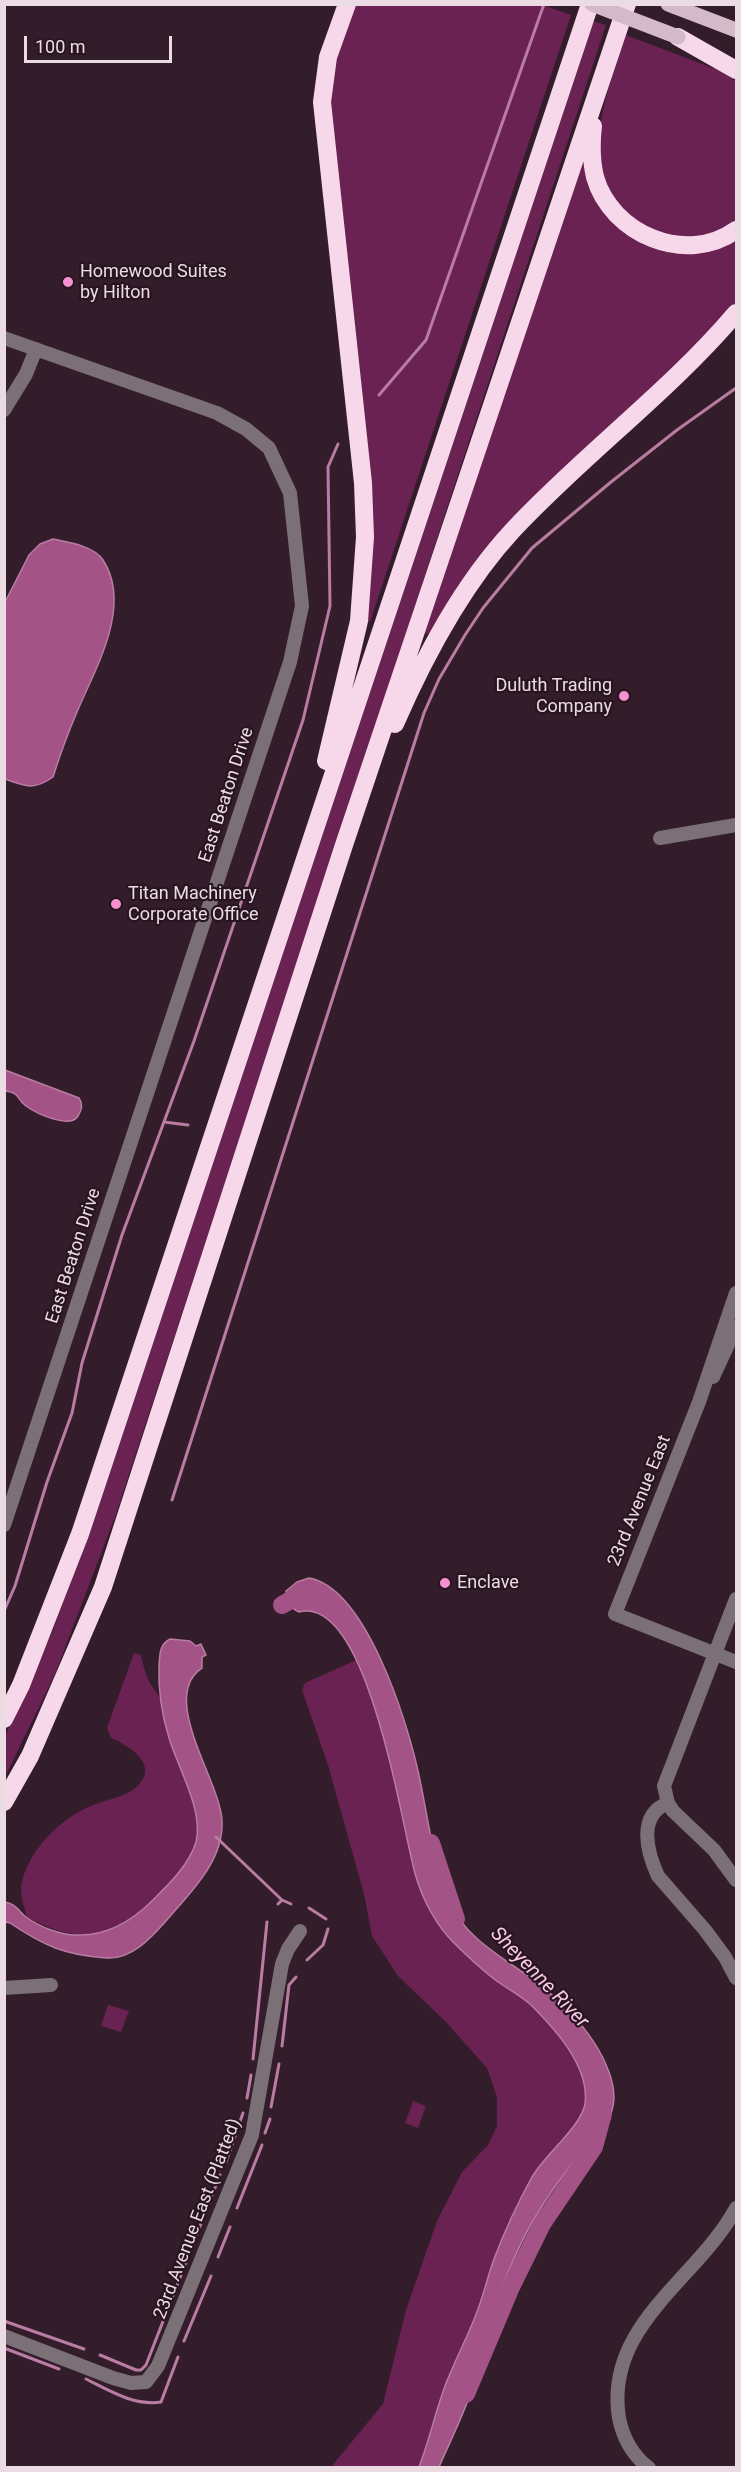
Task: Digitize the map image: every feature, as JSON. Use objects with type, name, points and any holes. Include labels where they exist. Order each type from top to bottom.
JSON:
[{"type":"highway","points":[[302,866],[359,621],[365,537],[363,483],[322,121],[324,72],[346,4]]},
{"type":"highway","points":[[4,1719],[21,1685],[80,1534],[591,4]]},
{"type":"highway","points":[[4,1802],[30,1756],[103,1587],[344,845],[627,4]]},
{"type":"highway","points":[[678,37],[736,70]]},
{"type":"highway","points":[[597,92],[592,137],[593,165],[602,192],[622,220],[652,239],[673,244],[707,243],[736,230]]},
{"type":"highway","points":[[344,845],[424,662],[447,621],[491,556],[568,474],[707,346],[736,313]]},
{"type":"main road","points":[[591,4],[736,60]]},
{"type":"main road","points":[[668,4],[736,30]]},
{"type":"street","name":"East Beaton Drive","points":[[4,338],[217,414],[246,429],[269,448],[290,493],[302,606],[290,662],[4,1525]]},
{"type":"street","points":[[4,410],[31,365],[36,349]]},
{"type":"street","points":[[660,838],[736,825]]},
{"type":"street","name":"23rd Avenue East","points":[[715,1653],[615,1614],[735,1311],[736,1293]]},
{"type":"street","name":"23rd Avenue East","points":[[699,1402],[736,1327]]},
{"type":"street","points":[[736,1599],[664,1786],[668,1803],[677,1816],[714,1850],[736,1880]]},
{"type":"street","points":[[715,1653],[736,1662]]},
{"type":"street","points":[[668,1803],[658,1807],[651,1814],[648,1823],[647,1842],[651,1861],[658,1876],[725,1957],[736,1978]]},
{"type":"street","name":"23rd Avenue East (Platted)","points":[[4,2336],[113,2378],[131,2383],[146,2382],[150,2377],[158,2366],[171,2337],[252,2134],[282,1964],[288,1949],[300,1931]]},
{"type":"street","points":[[4,1988],[51,1984]]},
{"type":"street","points":[[649,2468],[632,2452],[622,2431],[617,2406],[624,2361],[638,2331],[653,2308],[709,2247],[736,2208]]},
{"type":"shaded area","points":[[355,5],[543,5],[571,15],[370,622],[364,622],[328,101],[336,52]]},
{"type":"shaded area","points":[[589,20],[606,25],[115,1517],[55,1674],[5,1777],[5,1736],[52,1633],[96,1511]]},
{"type":"shaded area","points":[[626,35],[718,70],[736,81],[736,221],[729,226],[704,236],[676,236],[661,233],[638,221],[612,195],[602,174],[599,152],[600,128],[604,104]]},
{"type":"shaded area","points":[[586,164],[602,205],[615,222],[633,237],[736,237],[736,302],[706,338],[569,465],[431,635],[424,633],[578,165]]},
{"type":"shaded area","points":[[53,539],[87,548],[103,560],[111,578],[114,597],[113,617],[101,657],[70,728],[53,777],[35,786],[29,786],[5,779],[5,602],[29,555],[40,544]]},
{"type":"shaded area","points":[[5,1070],[79,1098],[82,1107],[78,1116],[74,1120],[61,1121],[31,1109],[16,1095],[5,1091]]},
{"type":"shaded area","points":[[309,1578],[330,1587],[349,1605],[366,1630],[381,1660],[394,1691],[412,1749],[439,1871],[450,1903],[458,1917],[479,1940],[543,1987],[577,2020],[603,2058],[613,2087],[613,2108],[605,2126],[553,2190],[518,2250],[488,2326],[470,2395],[439,2467],[419,2467],[445,2386],[478,2310],[494,2259],[511,2217],[532,2177],[582,2113],[585,2104],[585,2090],[582,2076],[569,2050],[550,2025],[527,2001],[494,1979],[463,1952],[441,1928],[431,1912],[416,1877],[391,1768],[363,1676],[345,1639],[324,1616],[299,1612],[293,1609],[288,1601],[286,1591],[297,1582]]},
{"type":"shaded area","points":[[170,1639],[190,1641],[196,1646],[201,1644],[206,1655],[202,1657],[202,1668],[190,1681],[186,1699],[195,1741],[219,1804],[222,1821],[217,1850],[204,1876],[185,1899],[154,1934],[132,1952],[115,1958],[106,1958],[55,1948],[5,1922],[5,1902],[14,1906],[32,1921],[57,1932],[88,1935],[109,1930],[128,1921],[145,1908],[172,1881],[184,1866],[196,1842],[198,1830],[193,1803],[169,1738],[161,1702],[160,1654],[164,1644]]},
{"type":"shaded area","points":[[134,1653],[141,1655],[150,1684],[161,1700],[172,1749],[193,1801],[197,1828],[193,1852],[180,1872],[163,1891],[123,1924],[96,1934],[83,1935],[55,1930],[27,1917],[21,1895],[22,1881],[32,1857],[58,1827],[91,1806],[129,1792],[142,1781],[145,1766],[141,1759],[135,1752],[111,1738],[107,1728]]},
{"type":"shaded area","points":[[356,1660],[371,1696],[382,1733],[407,1840],[427,1903],[444,1931],[467,1956],[526,2001],[549,2025],[576,2064],[585,2092],[585,2105],[581,2116],[559,2142],[460,2349],[434,2417],[419,2467],[331,2467],[383,2404],[406,2310],[437,2221],[462,2172],[488,2145],[497,2126],[497,2097],[487,2068],[446,2022],[398,1976],[372,1936],[364,1894],[328,1765],[302,1690],[305,1683]]},
{"type":"shaded area","points":[[108,2005],[129,2011],[121,2032],[101,2026]]},
{"type":"shaded area","points":[[413,2101],[426,2106],[418,2128],[405,2123]]},
{"type":"waterway","points":[[379,395],[426,340],[544,4]]},
{"type":"waterway","points":[[172,1500],[424,713],[439,679],[483,608],[532,548],[677,430],[736,388]]},
{"type":"waterway","points":[[4,1611],[15,1586],[47,1482],[72,1413],[82,1363],[122,1235],[194,1041],[303,720],[330,606],[328,467],[338,444]]},
{"type":"waterway","points":[[164,1122],[188,1125]]},
{"type":"waterway","name":"Sheyenne River","points":[[282,1605],[308,1590]]},
{"type":"waterway","points":[[216,1837],[282,1900],[278,1904]]},
{"type":"waterway","name":"Sheyenne River","points":[[431,1843],[456,1919]]},
{"type":"waterway","points":[[282,1900],[291,1904]]},
{"type":"waterway","points":[[309,1908],[326,1919]]},
{"type":"waterway","points":[[253,2059],[267,1922]]},
{"type":"waterway","points":[[307,1960],[323,1945],[328,1929]]},
{"type":"waterway","points":[[282,2046],[289,1985],[296,1977]]},
{"type":"waterway","points":[[271,2107],[279,2064]]},
{"type":"waterway","points":[[247,2098],[251,2075]]},
{"type":"waterway","points":[[226,2162],[243,2113]]},
{"type":"waterway","name":"Sheyenne River","points":[[466,2394],[511,2287],[542,2224],[594,2147],[603,2114]]},
{"type":"waterway","points":[[265,2133],[270,2119]]},
{"type":"waterway","points":[[237,2208],[262,2145]]},
{"type":"waterway","points":[[100,2355],[136,2370],[141,2370],[146,2365],[220,2175]]},
{"type":"waterway","points":[[218,2257],[230,2227]]},
{"type":"waterway","points":[[184,2341],[211,2276]]},
{"type":"waterway","points":[[4,2321],[84,2349]]},
{"type":"waterway","points":[[4,2348],[59,2369]]},
{"type":"waterway","points":[[86,2379],[132,2400],[161,2402],[178,2357]]},
{"type":"place","name":"Homewood Suites by Hilton","points":[[68,282]]},
{"type":"place","name":"Duluth Trading Company","points":[[624,696]]},
{"type":"place","name":"Titan Machinery Corporate Office","points":[[116,904]]},
{"type":"place","name":"Enclave","points":[[445,1583]]}]
